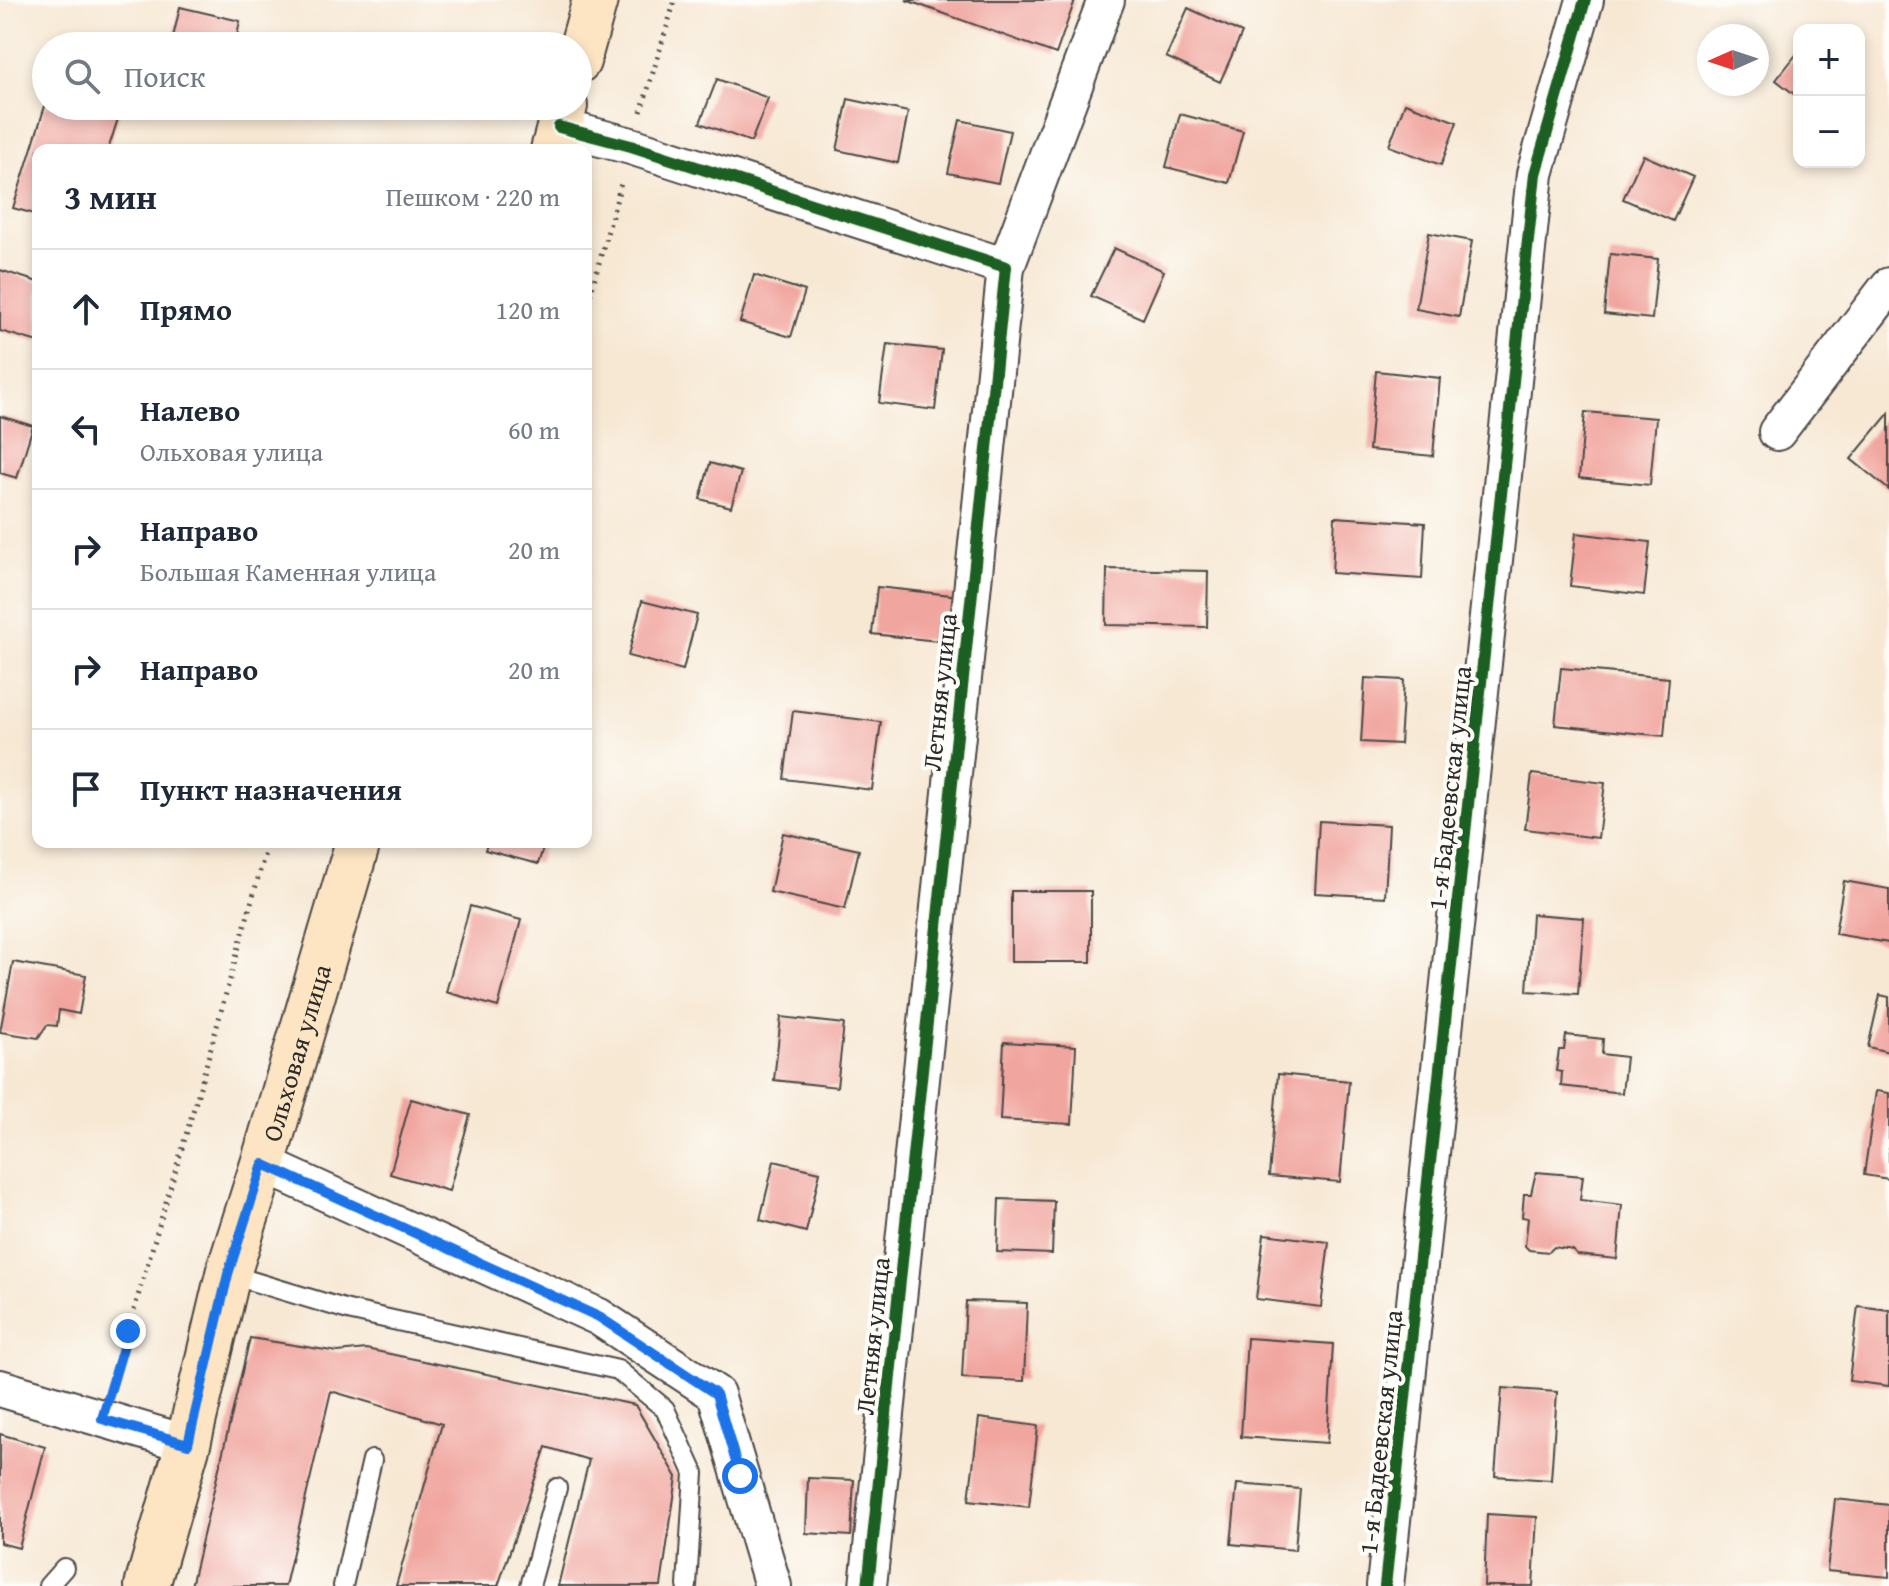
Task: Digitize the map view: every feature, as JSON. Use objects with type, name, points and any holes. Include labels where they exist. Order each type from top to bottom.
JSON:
[{"type":"main road","points":[[586,32],[595,0]]},
{"type":"main road","name":"Ольховая улица","points":[[147,1586],[188,1444],[228,1274],[356,848]]},
{"type":"street","name":"Летняя улица","points":[[868,1586],[1006,267],[1106,0]]},
{"type":"street","name":"1-я Бадеевская улица","points":[[1385,1586],[1535,174],[1585,0]]},
{"type":"street","points":[[559,128],[631,146],[1006,267]]},
{"type":"street","points":[[1777,432],[1889,286]]},
{"type":"street","points":[[263,1164],[599,1317],[716,1394],[773,1586]]},
{"type":"street","points":[[0,1388],[188,1444]]},
{"type":"lane","points":[[228,1274],[348,1310],[618,1370],[665,1409],[694,1473],[687,1586]]},
{"type":"lane","points":[[343,1586],[372,1460]]},
{"type":"lane","points":[[530,1586],[557,1488]]},
{"type":"lane","points":[[48,1586],[64,1568]]},
{"type":"path","points":[[102,1419],[197,1098],[266,848]]},
{"type":"building","points":[[906,0],[1075,0],[1056,54]]},
{"type":"building","points":[[180,7],[240,21],[238,32],[174,32]]},
{"type":"building","points":[[1188,8],[1242,33],[1220,82],[1166,57]]},
{"type":"building","points":[[1793,59],[1793,93],[1776,80]]},
{"type":"building","points":[[717,79],[768,98],[751,142],[700,123]]},
{"type":"building","points":[[848,99],[908,112],[898,163],[837,150]]},
{"type":"building","points":[[1405,103],[1457,122],[1441,165],[1389,146]]},
{"type":"building","points":[[1180,114],[1243,131],[1229,183],[1166,167]]},
{"type":"building","points":[[41,120],[118,120],[110,144],[33,144]]},
{"type":"building","points":[[960,120],[1010,131],[998,183],[948,173]]},
{"type":"building","points":[[32,147],[32,213],[13,208]]},
{"type":"building","points":[[1643,155],[1693,177],[1673,221],[1623,199]]},
{"type":"building","points":[[1429,233],[1472,241],[1459,317],[1416,309]]},
{"type":"building","points":[[1114,248],[1164,271],[1143,319],[1091,296]]},
{"type":"building","points":[[1610,254],[1658,259],[1652,319],[1604,314]]},
{"type":"building","points":[[0,270],[32,280],[32,340],[0,331]]},
{"type":"building","points":[[754,275],[805,291],[791,337],[740,322]]},
{"type":"building","points":[[887,344],[942,350],[935,410],[879,403]]},
{"type":"building","points":[[1376,371],[1440,378],[1433,456],[1369,450]]},
{"type":"building","points":[[1585,412],[1656,418],[1650,485],[1579,478]]},
{"type":"building","points":[[1889,413],[1889,490],[1851,459]]},
{"type":"building","points":[[0,416],[32,426],[17,478],[0,473]]},
{"type":"building","points":[[710,463],[741,472],[731,507],[700,499]]},
{"type":"building","points":[[1335,517],[1425,523],[1422,579],[1332,573]]},
{"type":"building","points":[[1576,533],[1650,542],[1644,595],[1570,586]]},
{"type":"building","points":[[1107,569],[1208,571],[1207,627],[1106,625]]},
{"type":"building","points":[[877,587],[960,596],[956,643],[872,634]]},
{"type":"building","points":[[642,601],[697,615],[683,670],[628,656]]},
{"type":"building","points":[[1561,668],[1669,678],[1664,736],[1555,725]]},
{"type":"building","points":[[1365,678],[1404,680],[1400,744],[1361,742]]},
{"type":"building","points":[[793,711],[881,722],[872,790],[784,779]]},
{"type":"building","points":[[1532,774],[1605,783],[1598,838],[1525,829]]},
{"type":"building","points":[[1319,821],[1389,825],[1385,897],[1315,893]]},
{"type":"building","points":[[783,833],[859,850],[845,909],[770,892]]},
{"type":"building","points":[[486,848],[543,848],[538,864]]},
{"type":"building","points":[[1844,881],[1889,889],[1889,943],[1835,934]]},
{"type":"building","points":[[1011,891],[1091,891],[1091,962],[1011,962]]},
{"type":"building","points":[[470,906],[521,920],[498,1007],[446,992]]},
{"type":"building","points":[[1532,914],[1584,918],[1578,994],[1527,991]]},
{"type":"building","points":[[13,962],[86,975],[79,1014],[59,1010],[57,1026],[47,1025],[38,1038],[0,1032]]},
{"type":"building","points":[[1880,995],[1889,997],[1889,1052],[1868,1047]]},
{"type":"building","points":[[781,1017],[844,1024],[837,1087],[774,1080]]},
{"type":"building","points":[[1566,1035],[1603,1039],[1602,1054],[1626,1057],[1622,1093],[1561,1086],[1562,1072],[1556,1071],[1559,1050],[1564,1050]]},
{"type":"building","points":[[1004,1042],[1076,1046],[1072,1124],[1000,1120]]},
{"type":"building","points":[[1278,1074],[1349,1081],[1340,1182],[1269,1176]]},
{"type":"building","points":[[1876,1091],[1889,1093],[1889,1179],[1864,1175]]},
{"type":"building","points":[[411,1099],[470,1115],[449,1191],[390,1174]]},
{"type":"building","points":[[774,1161],[820,1172],[806,1232],[760,1220]]},
{"type":"building","points":[[1536,1172],[1583,1176],[1580,1200],[1622,1205],[1617,1259],[1577,1255],[1573,1250],[1554,1247],[1549,1252],[1529,1250],[1525,1246],[1528,1218],[1522,1217],[1524,1194],[1531,1194]]},
{"type":"building","points":[[999,1199],[1054,1201],[1052,1254],[997,1252]]},
{"type":"building","points":[[1264,1234],[1329,1242],[1321,1307],[1256,1299]]},
{"type":"building","points":[[966,1301],[1027,1303],[1024,1381],[962,1378]]},
{"type":"building","points":[[1858,1306],[1889,1310],[1889,1386],[1849,1381]]},
{"type":"building","points":[[250,1338],[338,1352],[366,1349],[635,1405],[677,1477],[661,1586],[558,1586],[589,1460],[546,1447],[498,1586],[396,1586],[442,1424],[331,1391],[285,1586],[191,1586]]},
{"type":"building","points":[[1247,1338],[1333,1344],[1327,1443],[1241,1437]]},
{"type":"building","points":[[1502,1388],[1557,1392],[1551,1480],[1495,1476]]},
{"type":"building","points":[[979,1418],[1038,1426],[1029,1507],[969,1500]]},
{"type":"building","points":[[0,1434],[45,1447],[19,1548],[0,1543]]},
{"type":"building","points":[[808,1478],[854,1480],[851,1536],[806,1533]]},
{"type":"building","points":[[1237,1484],[1300,1489],[1295,1550],[1231,1544]]},
{"type":"building","points":[[1835,1499],[1889,1505],[1889,1577],[1827,1571]]},
{"type":"building","points":[[1487,1514],[1537,1517],[1533,1586],[1484,1586]]},
{"type":"cycle path","points":[[1385,1586],[1535,174],[1585,0]]},
{"type":"cycle path","points":[[559,127],[631,146],[1006,267],[868,1586]]},
{"type":"route","points":[[128,1331],[102,1419],[188,1444],[228,1274],[263,1164],[599,1317],[716,1394],[740,1476]]}]
